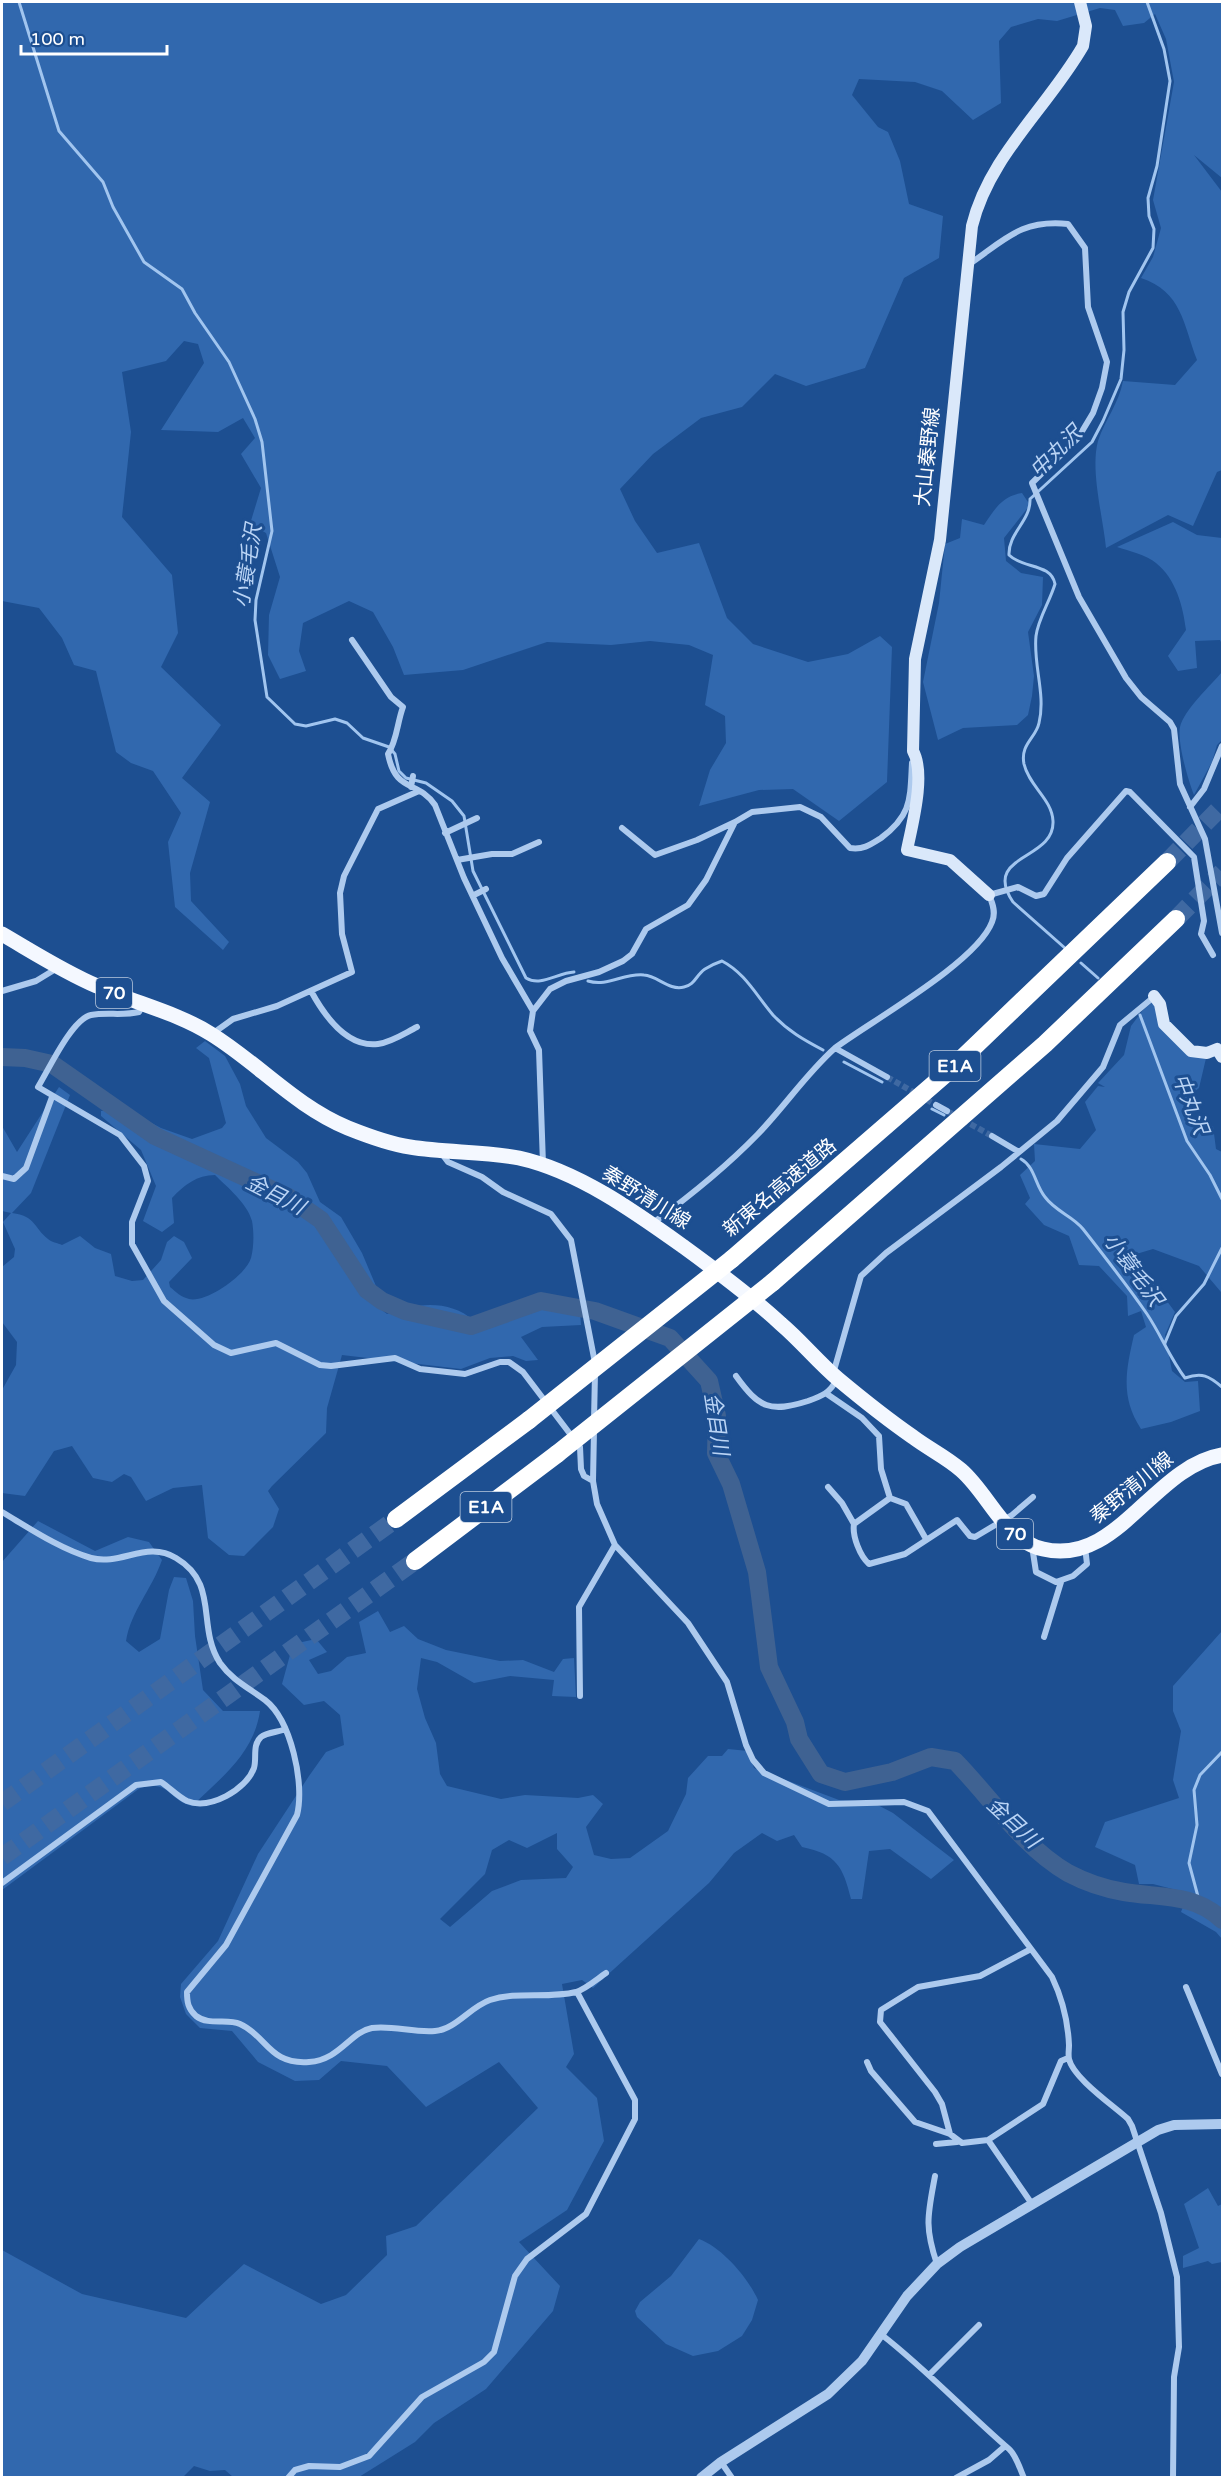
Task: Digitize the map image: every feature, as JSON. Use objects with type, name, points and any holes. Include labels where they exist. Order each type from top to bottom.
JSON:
[{"type":"highway","name":"新東名高速道路","points":[[396,1519],[529,1420],[732,1259],[950,1070],[1167,862]]},
{"type":"highway","name":"E1A","points":[[415,1561],[557,1454],[773,1282],[1019,1067],[1176,919]]},
{"type":"main road","name":"大山秦野線","points":[[995,894],[950,860],[907,850],[918,766],[913,751],[915,659],[940,540],[972,226],[982,192],[1083,46],[1086,26],[1080,2]]},
{"type":"main road","name":"秦野清川線","points":[[2,934],[93,985],[184,1020],[211,1034],[318,1114],[388,1143],[440,1150],[490,1153],[543,1165],[597,1191],[729,1281],[780,1323],[835,1377],[916,1440],[961,1470],[1010,1530],[1032,1545],[1063,1551],[1085,1547],[1110,1534],[1177,1474],[1197,1463],[1222,1455]]},
{"type":"main road","points":[[1156,995],[1164,1024],[1191,1051],[1196,1054],[1221,1050]]},
{"type":"street","points":[[968,265],[1011,233],[1023,228],[1055,222],[1068,224],[1085,248],[1088,307],[1107,362],[1102,388],[1093,413],[1078,438],[1032,483],[1079,597],[1126,678],[1141,697],[1170,722],[1174,729],[1180,784],[1205,839],[1222,933]]},
{"type":"street","points":[[352,640],[391,697],[403,707],[395,728],[395,744],[388,754],[394,775],[429,796],[435,805],[445,833],[502,958],[533,1011]]},
{"type":"street","points":[[1190,807],[1204,789],[1222,746]]},
{"type":"street","points":[[622,828],[655,855],[697,840],[752,812],[800,807],[821,817],[850,848],[868,847],[904,818],[909,805],[913,751]]},
{"type":"street","points":[[411,787],[413,776]]},
{"type":"street","points":[[211,1034],[232,1019],[277,1006],[352,972],[342,934],[340,893],[344,876],[373,815],[388,803],[419,791]]},
{"type":"street","points":[[650,1225],[690,1196],[758,1134],[817,1064],[835,1048],[971,952],[993,921],[995,894],[1020,888],[1036,896],[1044,894],[1067,858],[1128,791],[1194,857],[1204,921],[1201,934],[1213,955]]},
{"type":"street","points":[[445,833],[474,820]]},
{"type":"street","points":[[543,1165],[539,1050],[530,1031],[533,1011],[554,986],[599,972],[628,958],[646,929],[688,905],[706,880],[735,822]]},
{"type":"street","points":[[459,860],[492,854],[512,854],[539,842]]},
{"type":"street","points":[[475,895],[486,889]]},
{"type":"street","points":[[2,991],[48,976],[60,967]]},
{"type":"street","points":[[311,991],[327,1019],[338,1029],[358,1040],[376,1045],[389,1042],[417,1026]]},
{"type":"street","points":[[736,1376],[750,1396],[769,1406],[784,1408],[826,1394],[835,1377],[861,1276],[886,1253],[1019,1152],[1071,1108],[1104,1067],[1120,1025],[1156,995]]},
{"type":"street","points":[[143,1004],[139,1012],[129,1015],[88,1015],[73,1028],[38,1087],[120,1135],[144,1166],[148,1181],[132,1222],[132,1244],[164,1301],[214,1346],[231,1353],[245,1352],[276,1343],[320,1365],[331,1366],[395,1358],[420,1369],[465,1374],[500,1362],[509,1362],[524,1372],[580,1448],[581,1468],[584,1476],[593,1481]]},
{"type":"street","points":[[835,1048],[887,1077]]},
{"type":"street","points":[[2,1176],[14,1179],[26,1168],[52,1097]]},
{"type":"street","points":[[936,1105],[947,1111]]},
{"type":"street","points":[[992,1136],[1019,1152]]},
{"type":"street","points":[[440,1150],[448,1162],[482,1177],[503,1192],[551,1214],[571,1240],[585,1302],[596,1369],[593,1481],[597,1504],[615,1545],[688,1623],[727,1682],[746,1745],[753,1760],[764,1773],[829,1804],[904,1802],[928,1811],[1052,1977],[1061,1996],[1069,2046],[1068,2058],[1079,2076],[1128,2119],[1138,2140],[1161,2213],[1177,2277],[1179,2347],[1174,2387],[1173,2478]]},
{"type":"street","points":[[826,1394],[862,1418],[879,1436],[881,1469],[890,1498]]},
{"type":"street","points":[[828,1487],[842,1503],[854,1524],[853,1530],[864,1560],[868,1564],[905,1554],[957,1520],[972,1538],[1003,1520],[1034,1497]]},
{"type":"street","points":[[854,1524],[890,1498]]},
{"type":"street","points":[[890,1498],[906,1504],[927,1539]]},
{"type":"street","points":[[2,1512],[40,1534],[92,1558],[110,1558],[156,1550],[188,1566],[203,1587],[208,1628],[219,1662],[231,1677],[267,1701],[277,1713],[296,1756],[300,1801],[297,1815],[226,1945],[187,1992],[187,2000],[194,2014],[208,2021],[234,2021],[243,2025],[268,2049],[282,2058],[308,2062],[322,2060],[338,2053],[361,2033],[371,2028],[436,2031],[448,2028],[478,2005],[493,1999],[577,1992],[606,1973]]},
{"type":"street","points":[[580,1696],[579,1606],[615,1545]]},
{"type":"street","points":[[1032,1545],[1036,1572],[1049,1580],[1061,1582],[1073,1576],[1087,1564],[1085,1547]]},
{"type":"street","points":[[1044,1637],[1061,1582]]},
{"type":"street","points":[[2,1883],[136,1785],[161,1782],[194,1803],[203,1803],[232,1793],[251,1774],[256,1760],[256,1744],[262,1736],[283,1730]]},
{"type":"street","points":[[957,2142],[950,2134],[942,2104],[880,2022],[880,2010],[918,1987],[980,1976],[1031,1949]]},
{"type":"street","points":[[1186,1988],[1222,2074]]},
{"type":"street","points":[[288,2478],[295,2470],[309,2466],[340,2467],[369,2456],[413,2405],[484,2362],[494,2352],[515,2276],[527,2259],[586,2214],[635,2120],[637,2110],[635,2100],[577,1992]]},
{"type":"street","points":[[936,2144],[988,2140],[1043,2104],[1061,2061],[1068,2058]]},
{"type":"street","points":[[867,2062],[871,2071],[915,2122],[950,2134]]},
{"type":"street","points":[[701,2478],[721,2462],[828,2394],[882,2335],[907,2296],[937,2264],[960,2247],[1138,2140],[1174,2125],[1222,2124]]},
{"type":"street","points":[[988,2140],[1032,2204]]},
{"type":"street","points":[[935,2176],[927,2219],[927,2235],[937,2264]]},
{"type":"street","points":[[929,2375],[979,2325]]},
{"type":"street","points":[[882,2335],[1010,2450],[1024,2478]]},
{"type":"street","points":[[956,2478],[989,2460],[1004,2446]]},
{"type":"street","points":[[721,2462],[732,2478]]},
{"type":"shaded area","points":[[2,2],[1222,2],[1222,178],[1194,155],[1222,192],[1222,470],[1217,472],[1193,526],[1168,515],[1106,548],[1096,479],[1096,453],[1098,441],[1123,381],[1175,385],[1197,360],[1184,321],[1173,300],[1155,284],[1141,278],[1153,257],[1161,228],[1153,200],[1174,82],[1166,39],[1155,14],[1144,23],[1123,26],[1115,10],[1100,8],[1057,21],[1038,19],[1011,27],[999,41],[1001,103],[973,120],[942,91],[915,82],[859,79],[852,95],[878,127],[888,132],[900,161],[909,204],[943,216],[939,258],[904,278],[865,368],[806,386],[775,374],[742,407],[701,418],[653,454],[620,489],[635,521],[657,553],[699,543],[727,618],[753,644],[808,662],[848,654],[880,636],[892,647],[887,782],[839,821],[793,789],[759,790],[699,806],[710,770],[726,743],[725,716],[705,705],[713,655],[689,645],[650,641],[611,645],[547,642],[463,670],[404,675],[393,647],[373,612],[349,601],[303,623],[299,651],[306,671],[280,679],[268,655],[269,615],[280,577],[266,533],[250,524],[261,488],[241,454],[255,438],[243,418],[218,432],[161,430],[204,363],[198,344],[184,341],[166,361],[122,372],[131,432],[122,517],[172,575],[178,633],[161,667],[221,725],[182,778],[210,802],[190,873],[191,901],[229,942],[223,950],[175,907],[168,842],[181,813],[153,771],[131,763],[116,752],[96,671],[74,665],[62,638],[39,608],[2,601]]},
{"type":"shaded area","points":[[1022,493],[1030,505],[1004,538],[1006,561],[1021,573],[1043,577],[1042,605],[1028,632],[1034,676],[1028,715],[1017,725],[963,728],[938,740],[923,682],[939,603],[945,544],[960,538],[962,519],[984,525],[1004,500]]},
{"type":"shaded area","points":[[1173,522],[1197,535],[1222,538],[1222,644],[1220,640],[1195,641],[1197,668],[1178,671],[1168,656],[1186,630],[1183,612],[1173,585],[1163,569],[1152,560],[1117,547]]},
{"type":"shaded area","points":[[1222,672],[1222,740],[1217,745],[1212,762],[1194,795],[1186,771],[1179,734],[1180,727],[1192,706]]},
{"type":"shaded area","points":[[1154,1001],[1175,1043],[1207,1054],[1199,1088],[1185,1099],[1192,1115],[1204,1129],[1213,1126],[1216,1149],[1222,1152],[1222,1289],[1221,1292],[1199,1266],[1153,1249],[1133,1255],[1175,1312],[1165,1335],[1172,1371],[1185,1382],[1198,1381],[1200,1411],[1171,1422],[1141,1429],[1134,1417],[1127,1394],[1127,1372],[1134,1335],[1146,1327],[1141,1311],[1128,1316],[1127,1296],[1099,1266],[1079,1265],[1069,1236],[1044,1225],[1025,1204],[1030,1198],[1020,1175],[1035,1161],[1034,1144],[1080,1149],[1096,1130],[1085,1102],[1098,1086],[1105,1087],[1098,1083],[1124,1055],[1131,1026],[1143,1010]]},
{"type":"shaded area","points":[[205,1041],[225,1056],[240,1084],[246,1106],[266,1138],[298,1162],[307,1173],[320,1202],[341,1217],[362,1253],[376,1286],[378,1307],[387,1314],[409,1307],[432,1305],[454,1309],[474,1321],[523,1302],[580,1311],[581,1325],[542,1327],[521,1337],[538,1360],[526,1361],[513,1356],[490,1358],[461,1369],[342,1355],[327,1408],[326,1433],[268,1491],[279,1509],[273,1527],[244,1556],[229,1555],[208,1538],[202,1485],[173,1488],[146,1501],[131,1477],[124,1474],[112,1482],[93,1478],[72,1446],[54,1451],[25,1496],[2,1493],[2,1390],[16,1365],[17,1342],[2,1322],[2,1267],[14,1257],[15,1249],[3,1222],[11,1213],[2,1211],[2,1126],[17,1152],[59,1087],[70,1095],[31,1193],[12,1213],[30,1219],[43,1235],[62,1245],[80,1236],[95,1248],[111,1254],[115,1276],[132,1281],[143,1280],[161,1260],[167,1242],[174,1236],[184,1242],[192,1258],[169,1282],[170,1287],[189,1299],[206,1297],[225,1286],[248,1265],[253,1244],[253,1225],[246,1208],[215,1175],[208,1175],[191,1182],[172,1198],[174,1223],[162,1232],[143,1221],[156,1186],[141,1150],[101,1116],[101,1111],[125,1109],[161,1128],[192,1139],[222,1128],[226,1123],[209,1058],[196,1048]]},
{"type":"shaded area","points":[[38,1521],[95,1551],[128,1537],[149,1542],[162,1560],[132,1620],[126,1641],[139,1652],[160,1639],[169,1590],[174,1577],[186,1578],[193,1601],[195,1636],[203,1690],[223,1711],[260,1711],[251,1740],[235,1764],[192,1806],[178,1800],[163,1788],[150,1786],[140,1788],[2,1890],[2,1562]]},
{"type":"shaded area","points":[[378,1611],[390,1632],[404,1626],[418,1639],[446,1650],[500,1661],[523,1660],[554,1672],[563,1659],[574,1658],[576,1697],[552,1696],[554,1680],[510,1676],[474,1683],[437,1662],[421,1658],[417,1689],[425,1718],[436,1743],[440,1774],[447,1786],[501,1799],[525,1795],[578,1798],[593,1795],[603,1804],[586,1827],[594,1855],[611,1859],[630,1858],[668,1831],[686,1794],[688,1778],[708,1756],[722,1756],[728,1749],[748,1751],[754,1768],[839,1800],[872,1802],[893,1813],[954,1860],[931,1879],[890,1849],[869,1851],[862,1899],[851,1899],[845,1878],[831,1858],[802,1847],[794,1835],[777,1841],[762,1833],[734,1853],[709,1883],[593,1988],[582,1980],[562,1984],[574,2054],[566,2067],[597,2098],[604,2141],[567,2210],[519,2242],[560,2286],[553,2311],[486,2389],[434,2423],[415,2442],[359,2477],[233,2477],[225,2470],[210,2471],[194,2466],[183,2477],[2,2477],[2,2250],[82,2294],[186,2318],[244,2264],[321,2304],[346,2295],[387,2255],[386,2236],[416,2226],[538,2108],[499,2062],[426,2107],[387,2066],[341,2061],[319,2080],[295,2081],[258,2062],[232,2031],[200,2028],[186,2014],[180,1997],[181,1984],[218,1941],[258,1854],[309,1776],[326,1752],[344,1745],[340,1715],[324,1701],[304,1705],[282,1684],[293,1644],[316,1639],[327,1652],[309,1660],[318,1674],[331,1671],[347,1657],[366,1653],[359,1622]],"holes":[[[557,1833],[557,1849],[573,1867],[566,1878],[521,1880],[492,1891],[450,1927],[440,1919],[485,1874],[492,1850],[509,1840],[527,1848]]]},
{"type":"shaded area","points":[[1222,1631],[1222,1939],[1216,1932],[1181,1912],[1188,1893],[1153,1884],[1139,1884],[1135,1865],[1095,1847],[1105,1822],[1179,1798],[1173,1780],[1181,1731],[1173,1711],[1173,1686]]},
{"type":"shaded area","points":[[1208,2188],[1218,2206],[1222,2204],[1222,2262],[1212,2264],[1208,2261],[1183,2268],[1183,2256],[1199,2248],[1184,2204]]},
{"type":"shaded area","points":[[699,2239],[726,2256],[748,2282],[758,2300],[752,2320],[742,2336],[718,2351],[693,2356],[666,2344],[637,2317],[635,2311],[640,2302],[671,2276]]},
{"type":"waterway","name":"小蓑毛沢","points":[[19,2],[59,131],[103,182],[113,207],[144,262],[182,289],[195,313],[229,362],[255,419],[262,442],[272,531],[256,600],[255,620],[267,697],[295,724],[306,726],[335,719],[347,723],[363,738],[389,747],[395,754],[399,771],[406,778],[426,783],[452,801],[464,816],[473,871],[526,978],[537,981],[574,972]]},
{"type":"waterway","name":"中丸沢","points":[[1066,949],[1013,902],[1006,886],[1006,875],[1012,866],[1043,844],[1051,834],[1053,821],[1049,806],[1030,779],[1023,757],[1026,746],[1039,723],[1041,701],[1036,636],[1055,584],[1052,577],[1042,569],[1009,555],[1012,540],[1027,514],[1030,499],[1092,442],[1121,379],[1124,350],[1123,312],[1129,292],[1153,248],[1154,229],[1149,216],[1148,198],[1157,166],[1170,81],[1164,49],[1147,2]]},
{"type":"waterway","name":"小蓑毛沢","points":[[588,981],[602,982],[644,975],[679,988],[691,984],[702,971],[722,961],[744,978],[784,1026],[823,1050]]},
{"type":"waterway","name":"中丸沢","points":[[1081,963],[1098,978]]},
{"type":"waterway","name":"中丸沢","points":[[1140,1015],[1187,1141],[1210,1175],[1222,1199]]},
{"type":"waterway","name":"金目川","points":[[2,1057],[25,1058],[52,1064],[155,1136],[288,1197],[321,1220],[367,1290],[382,1301],[405,1311],[471,1326],[541,1301],[595,1311],[670,1338],[709,1381],[717,1416],[716,1453],[731,1484],[757,1572],[769,1667],[795,1722],[799,1739],[821,1774],[845,1782],[892,1772],[931,1757],[955,1761],[1021,1835],[1051,1862],[1068,1873],[1117,1891],[1188,1901],[1211,1911],[1222,1920]]},
{"type":"waterway","name":"小蓑毛沢","points":[[844,1062],[882,1082]]},
{"type":"waterway","name":"小蓑毛沢","points":[[932,1109],[944,1115]]},
{"type":"waterway","name":"小蓑毛沢","points":[[1021,1159],[1032,1171],[1045,1197],[1079,1225],[1124,1282],[1147,1314],[1185,1378],[1196,1375],[1205,1376],[1222,1387]]},
{"type":"waterway","name":"中丸沢","points":[[1165,1343],[1176,1316],[1204,1284],[1222,1248]]},
{"type":"waterway","name":"小蓑毛沢","points":[[1200,1904],[1189,1863],[1197,1825],[1194,1790],[1200,1775],[1222,1752]]},
{"type":"tunnel","points":[[1167,862],[1222,806]]},
{"type":"tunnel","points":[[1176,919],[1222,872]]},
{"type":"tunnel","points":[[887,1077],[936,1105]]},
{"type":"tunnel","points":[[947,1111],[992,1136]]},
{"type":"tunnel","points":[[2,1803],[396,1519]]},
{"type":"tunnel","points":[[2,1857],[415,1561]]}]
